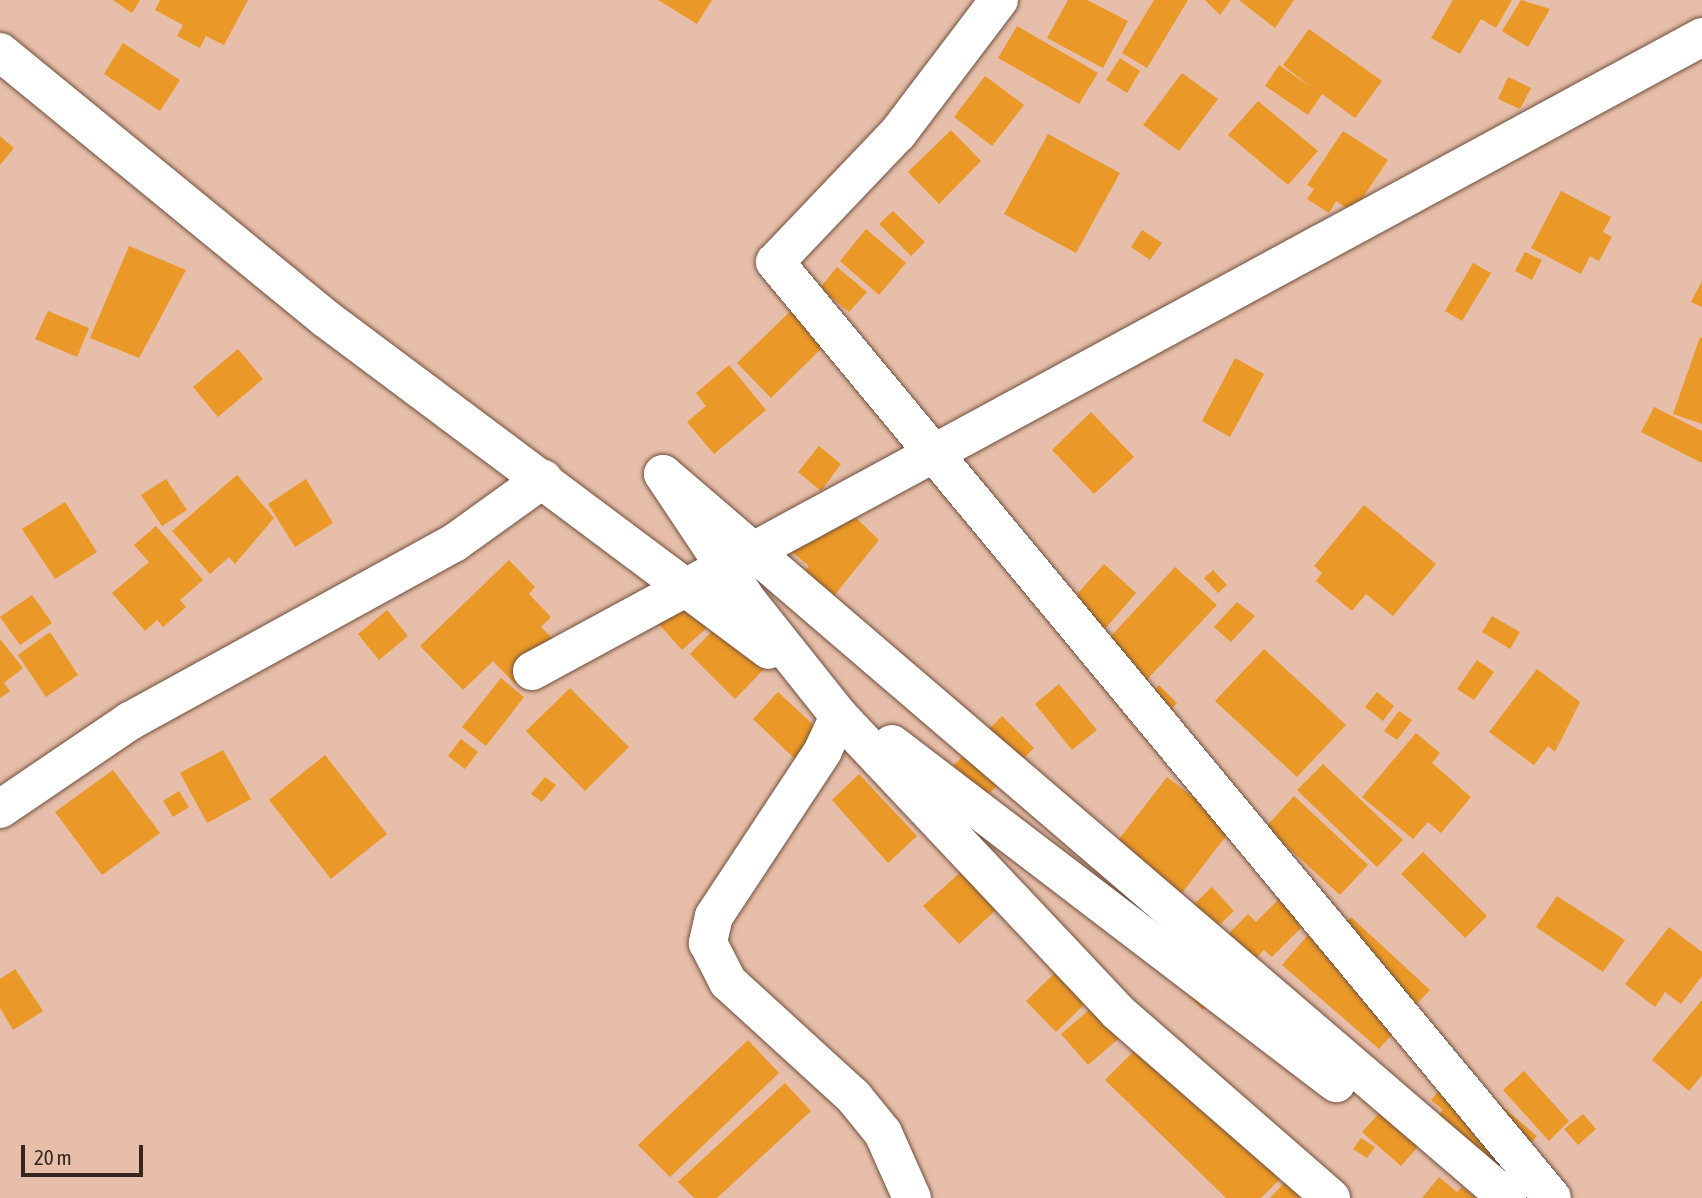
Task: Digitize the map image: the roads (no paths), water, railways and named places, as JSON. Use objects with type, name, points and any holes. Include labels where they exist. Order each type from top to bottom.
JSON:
[{"type":"street","points":[[999,0],[898,133],[775,262],[1552,1198]]},
{"type":"street","points":[[532,671],[1702,37]]},
{"type":"street","points":[[0,52],[324,318],[543,479],[1487,1198]]},
{"type":"street","points":[[1331,1198],[1118,1012],[839,716],[749,603],[663,474],[1507,1198]]},
{"type":"street","points":[[0,809],[130,721],[454,543],[543,479]]},
{"type":"street","points":[[839,716],[817,762],[713,916],[708,943],[728,982],[853,1096],[883,1133],[912,1198]]}]
